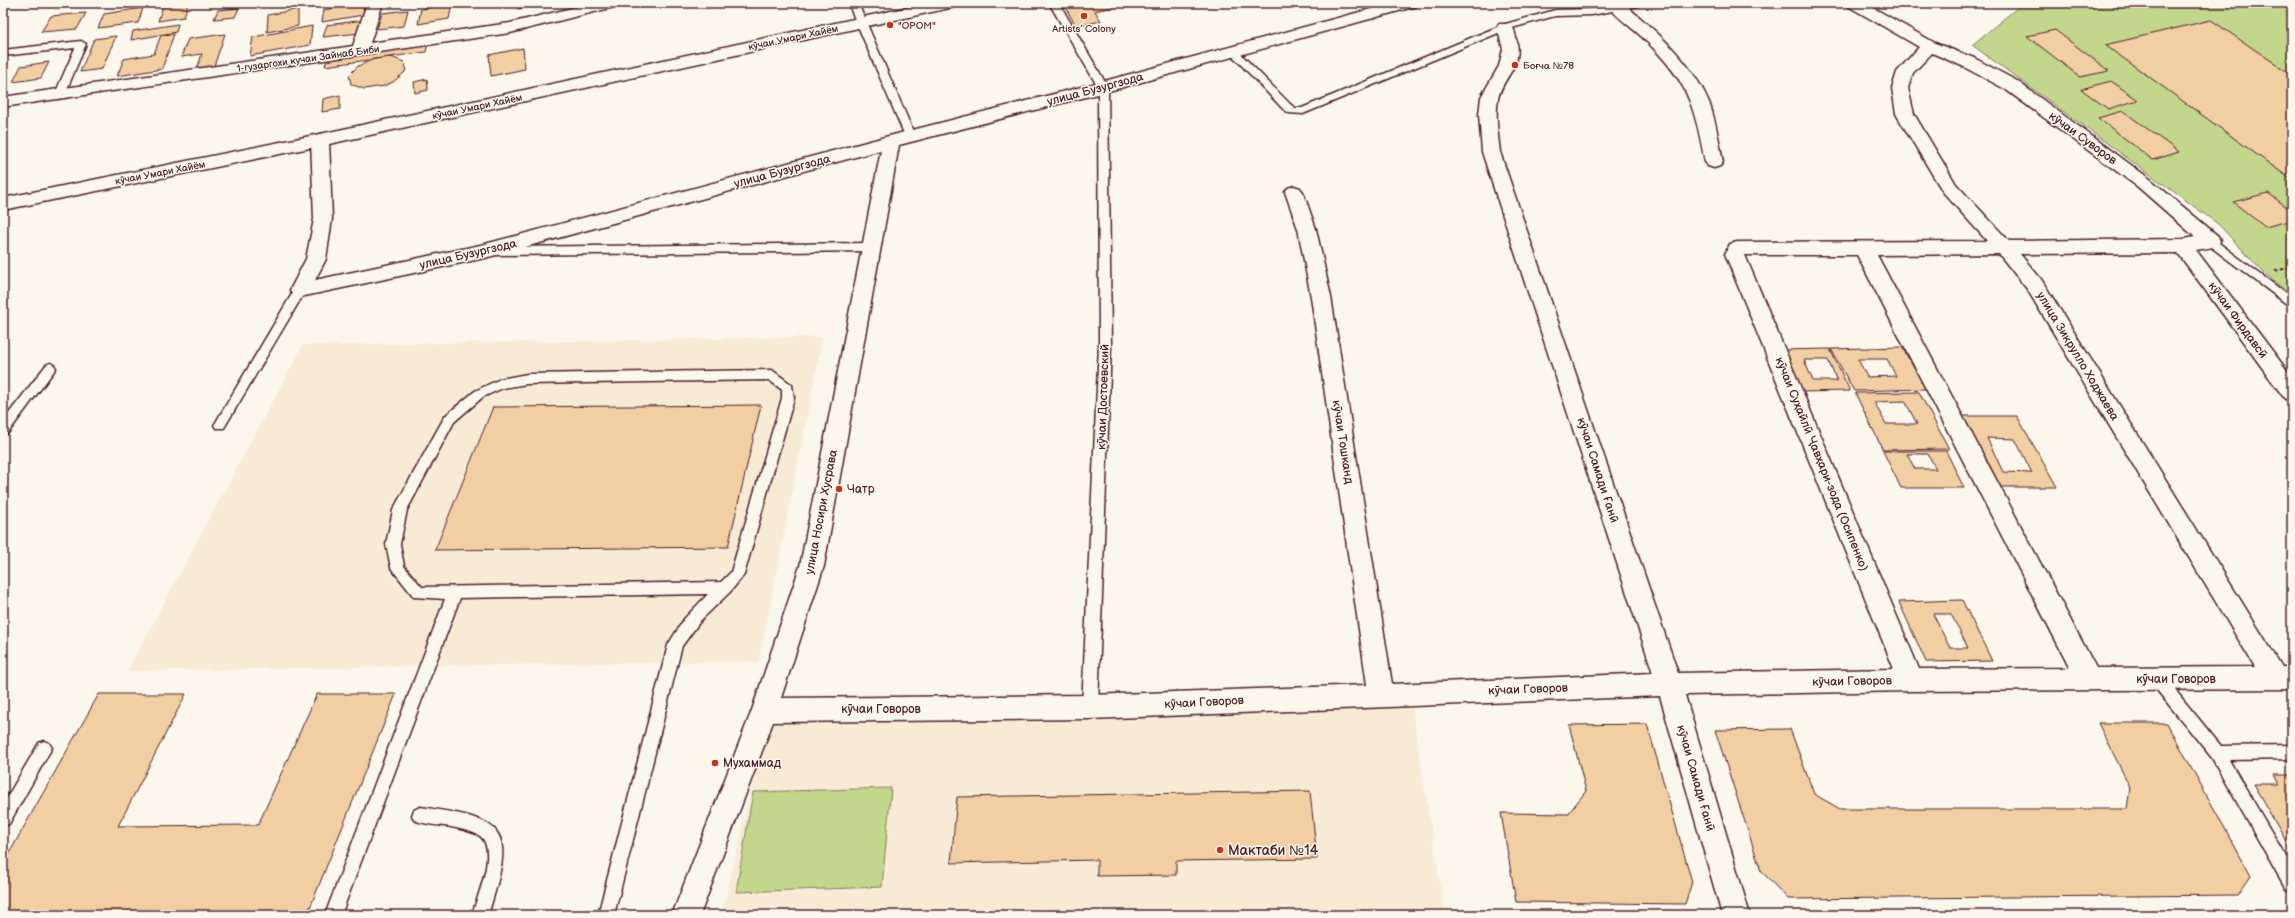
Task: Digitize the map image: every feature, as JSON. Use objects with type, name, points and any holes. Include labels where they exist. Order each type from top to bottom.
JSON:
[{"type":"street","points":[[360,50],[374,3]]},
{"type":"street","name":"1-гузаргохи кучаи Зайнаб Биби","points":[[3,102],[510,28],[593,5],[612,3]]},
{"type":"street","name":"кӯчаи Умари Хайём","points":[[3,204],[320,140],[950,3]]},
{"type":"street","name":"улица Бузургзода","points":[[300,290],[485,251],[900,139],[1103,87],[1411,3]]},
{"type":"street","name":"кӯчаи Суворов","points":[[1854,3],[1929,46],[1968,62],[2011,85],[2144,183],[2211,241]]},
{"type":"street","points":[[1616,5],[1652,37],[1678,65],[1700,102],[1714,162]]},
{"type":"street","name":"кӯчаи Самади Ғанӣ","points":[[1505,27],[1511,49],[1507,66],[1490,97],[1488,114],[1491,152],[1669,684],[1736,915]]},
{"type":"street","name":"улица Зикрулло Ходжаева","points":[[1929,46],[1905,72],[1900,88],[1905,114],[1949,188],[2005,248],[2034,284],[2283,678]]},
{"type":"street","name":"улица Носири Хусрава","points":[[686,915],[765,710],[812,566],[871,247],[900,139]]},
{"type":"street","points":[[300,290],[316,259],[323,219],[320,140]]},
{"type":"street","name":"кӯчаи Тошканд","points":[[1294,192],[1307,229],[1321,297],[1381,694]]},
{"type":"street","points":[[2089,680],[1864,249],[2183,246],[2211,241]]},
{"type":"street","name":"кӯчаи Фирдавсӣ","points":[[2183,246],[2292,393]]},
{"type":"street","name":"кӯчаи Суҳайлӣ Ҷавҳари-зода (Осипенко)","points":[[1864,249],[1744,247],[1738,249],[1735,254],[1911,680]]},
{"type":"street","name":"кӯчаи Говоров","points":[[765,710],[1090,707],[1381,694],[1669,684],[1911,680],[2283,678]]},
{"type":"lane","points":[[853,3],[900,139]]},
{"type":"lane","points":[[1054,3],[1103,87]]},
{"type":"lane","points":[[1233,51],[1286,106],[1293,111],[1303,111],[1505,27],[1555,13],[1592,12],[1616,5],[1638,3]]},
{"type":"lane","points":[[3,53],[81,44],[60,94]]},
{"type":"lane","name":"кӯчаи Достоевский","points":[[1090,707],[1105,345],[1103,87]]},
{"type":"lane","name":"кӯчаи Суворов","points":[[2211,241],[2292,304]]},
{"type":"lane","points":[[485,251],[871,247]]},
{"type":"lane","points":[[220,426],[300,290]]},
{"type":"lane","points":[[3,430],[50,368]]},
{"type":"lane","points":[[606,915],[675,645],[692,617],[725,588],[737,575],[744,556],[788,398],[788,388],[772,375],[527,379],[500,384],[478,394],[449,419],[400,510],[393,544],[398,568],[418,593],[725,588]]},
{"type":"lane","points":[[333,915],[455,592]]},
{"type":"lane","points":[[2157,679],[2217,753],[2292,883]]},
{"type":"lane","points":[[3,819],[44,748]]},
{"type":"lane","points":[[2217,753],[2292,752]]},
{"type":"lane","points":[[420,815],[472,824],[484,829],[495,841],[497,848],[496,865],[480,915]]},
{"type":"shaded area","points":[[823,337],[759,661],[127,671],[303,345]]},
{"type":"shaded area","points":[[1411,701],[1445,915],[722,915],[767,719]]},
{"type":"green space","points":[[2023,3],[2292,3],[2292,296],[2264,273],[2218,224],[1972,45]]},
{"type":"green space","points":[[891,788],[882,887],[736,892],[753,792]]},
{"type":"building","points":[[188,3],[184,17],[158,21],[163,6]]},
{"type":"building","points":[[364,3],[363,15],[322,22],[324,10]]},
{"type":"building","points":[[517,3],[550,3],[518,9]]},
{"type":"building","name":"Artists’ Colony","points":[[1063,3],[1131,3],[1095,11],[1101,21],[1076,26]]},
{"type":"building","points":[[452,4],[449,19],[418,24],[421,9]]},
{"type":"building","points":[[143,8],[138,23],[98,28],[104,14]]},
{"type":"building","points":[[239,8],[235,17],[214,19],[218,10]]},
{"type":"building","points":[[298,9],[298,26],[267,32],[268,15]]},
{"type":"building","points":[[408,10],[404,26],[377,29],[382,13]]},
{"type":"building","points":[[86,13],[77,29],[41,32],[51,16]]},
{"type":"building","points":[[364,20],[360,33],[323,37],[327,25]]},
{"type":"building","points":[[2211,20],[2292,75],[2292,180],[2105,45]]},
{"type":"building","points":[[178,24],[176,32],[131,40],[133,31]]},
{"type":"building","points":[[312,26],[310,45],[250,56],[253,37]]},
{"type":"building","points":[[2055,30],[2109,71],[2080,77],[2027,36]]},
{"type":"building","points":[[174,34],[162,69],[117,76],[124,59],[154,54],[161,35]]},
{"type":"building","points":[[225,34],[214,66],[197,69],[202,54],[181,57],[188,39]]},
{"type":"building","points":[[116,36],[102,69],[80,72],[94,39]]},
{"type":"building","points":[[428,43],[426,52],[325,66],[328,57]]},
{"type":"building","points":[[523,48],[525,69],[491,76],[489,55]]},
{"type":"building","points":[[391,57],[404,62],[406,67],[405,72],[393,82],[384,86],[364,89],[351,84],[349,75],[358,66],[374,59]]},
{"type":"building","points":[[49,62],[41,78],[13,82],[21,66]]},
{"type":"building","points":[[427,79],[428,90],[415,93],[414,82]]},
{"type":"building","points":[[2111,81],[2138,100],[2108,109],[2081,89]]},
{"type":"building","points":[[340,95],[340,109],[322,112],[323,99]]},
{"type":"building","points":[[2123,111],[2179,152],[2153,160],[2098,118]]},
{"type":"building","points":[[2268,193],[2292,211],[2292,220],[2265,227],[2233,202]]},
{"type":"building","points":[[1902,347],[1926,389],[1854,391],[1831,349]],"holes":[[[1858,359],[1887,359],[1896,376],[1867,377]]]},
{"type":"building","points":[[1830,349],[1850,391],[1799,392],[1780,350]],"holes":[[[1804,360],[1828,360],[1837,381],[1813,381]]]},
{"type":"building","points":[[1919,392],[1949,449],[1883,450],[1855,393]],"holes":[[[1905,401],[1917,424],[1886,424],[1874,402]]]},
{"type":"building","points":[[761,405],[728,547],[435,550],[493,407]]},
{"type":"building","points":[[1953,416],[2017,416],[2057,487],[1991,487]],"holes":[[[1987,438],[2015,439],[2032,473],[2003,472]]]},
{"type":"building","points":[[1883,451],[1946,451],[1964,488],[1901,488]],"holes":[[[1907,454],[1928,454],[1936,469],[1915,469]]]},
{"type":"building","points":[[1962,600],[1992,661],[1926,662],[1899,602]],"holes":[[[1933,614],[1951,614],[1968,648],[1950,648]]]},
{"type":"building","points":[[99,694],[186,694],[118,826],[258,825],[317,694],[396,694],[307,915],[3,915],[3,864]]},
{"type":"building","points":[[2098,723],[2167,723],[2251,876],[2238,895],[1788,899],[1761,871],[1715,730],[1790,729],[1814,794],[1840,809],[2127,809],[2130,787]]},
{"type":"building","points":[[1647,724],[1692,882],[1685,904],[1516,902],[1501,813],[1568,814],[1586,791],[1569,725]]},
{"type":"building","points":[[2274,775],[2292,775],[2292,845],[2289,846],[2253,784],[2279,784]]},
{"type":"building","points":[[1310,791],[1317,859],[1176,861],[1176,875],[1097,876],[1097,860],[951,863],[957,797]]},
{"type":"place","name":"Artists’ Colony","points":[[1084,16]]},
{"type":"place","name":"\"OPOM\"","points":[[890,25]]},
{"type":"place","name":"Боғча №78","points":[[1515,65]]},
{"type":"place","name":"Чатр","points":[[839,489]]},
{"type":"place","name":"Мухаммад","points":[[715,763]]},
{"type":"place","name":"Мактаби №14","points":[[1220,850]]}]
